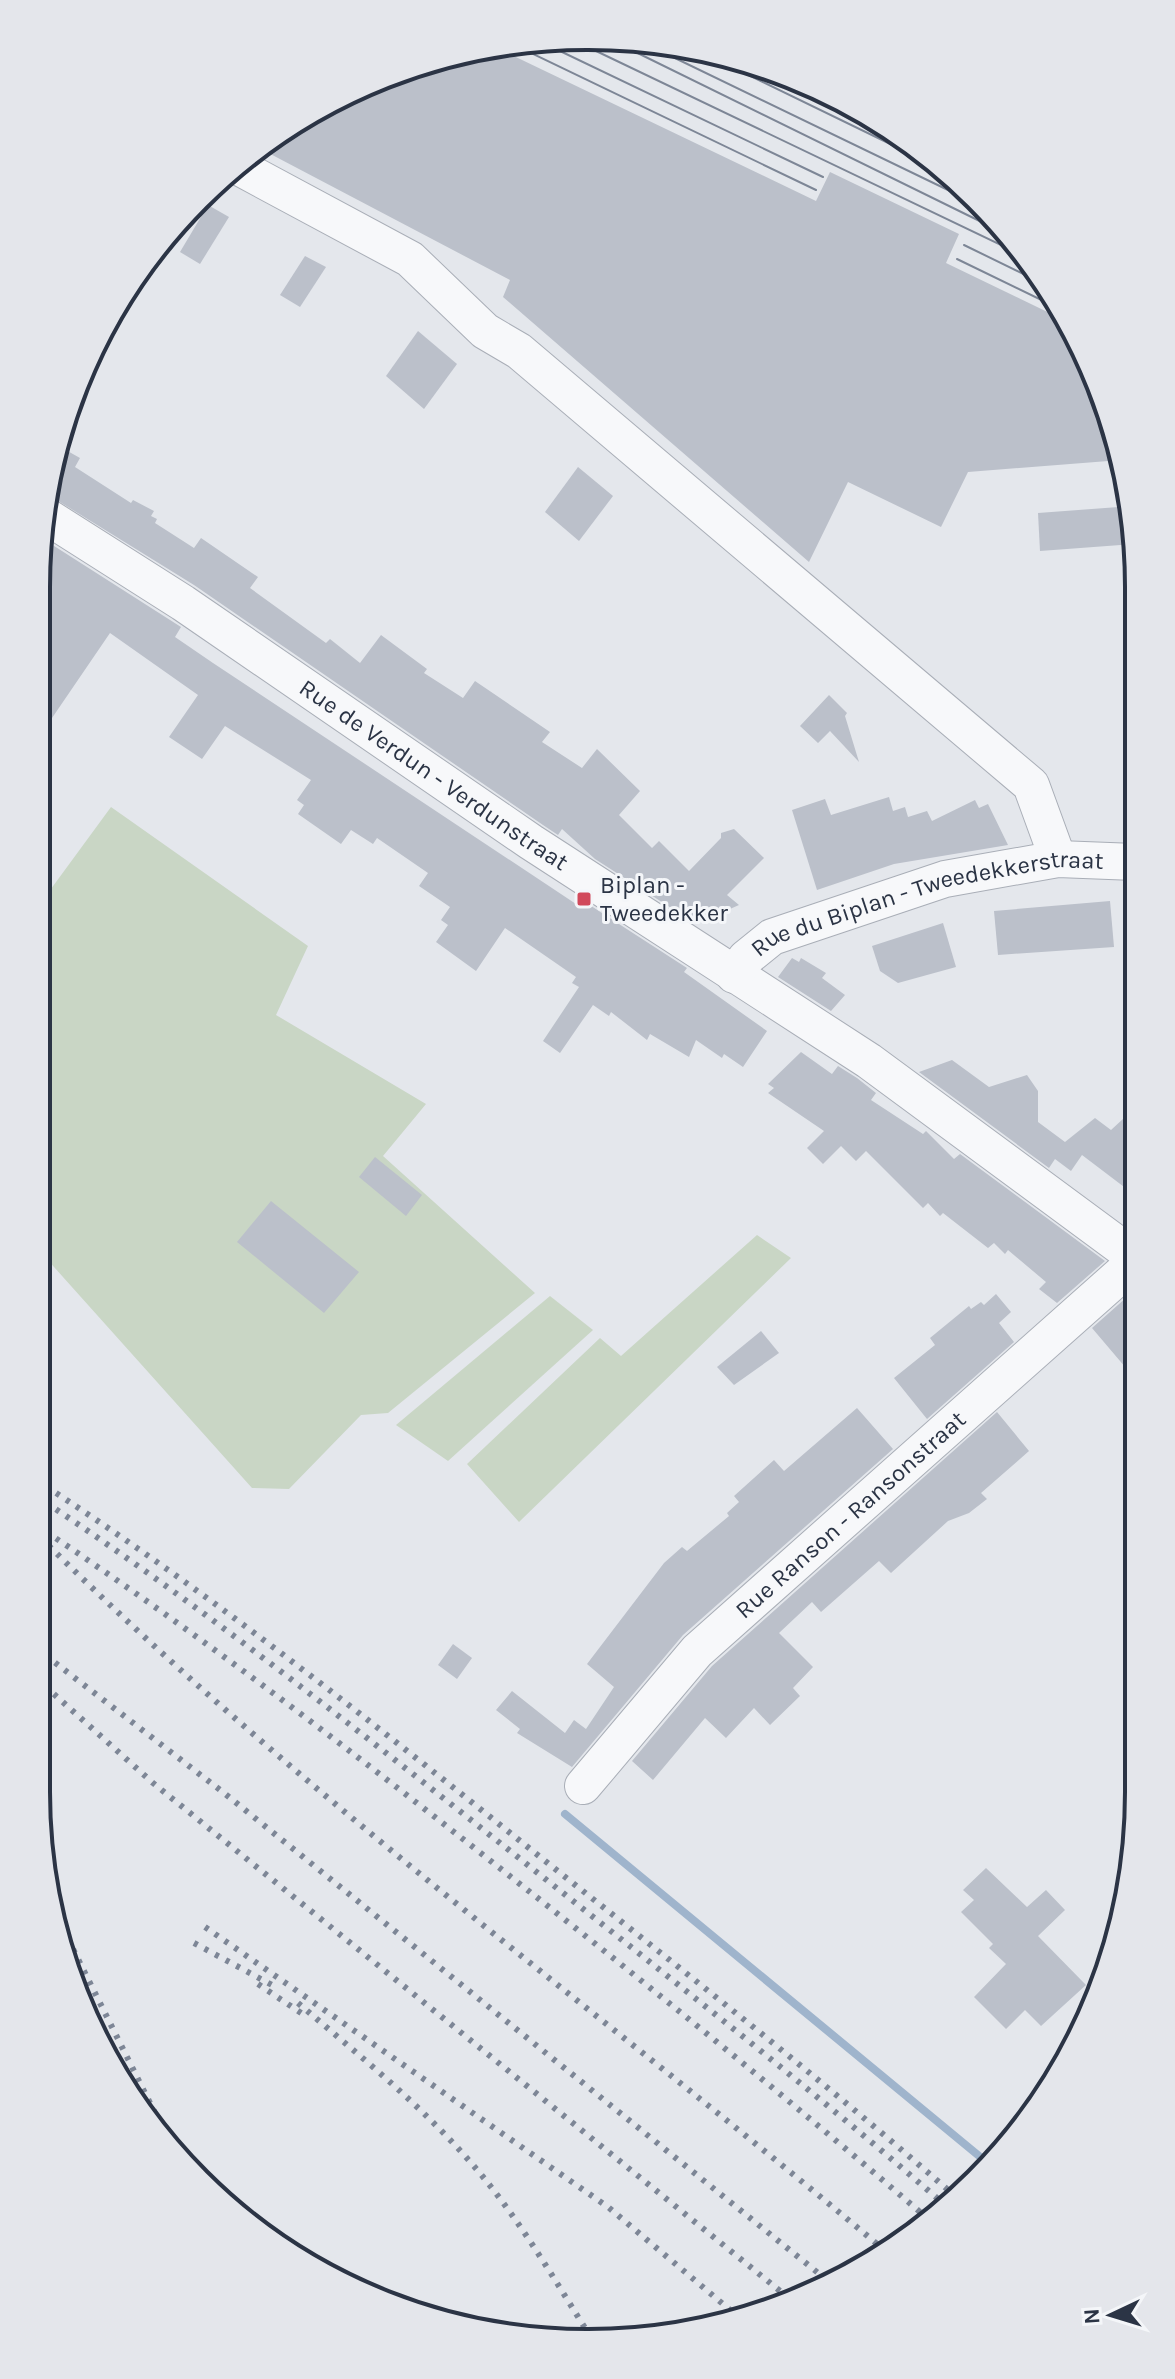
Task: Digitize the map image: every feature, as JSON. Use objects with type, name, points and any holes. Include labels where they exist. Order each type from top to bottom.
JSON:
[{"type":"street","points":[[247,172],[410,259],[485,331],[519,351],[1031,785],[1058,859]]},
{"type":"street","name":"Rue de Verdun - Verdunstraat","points":[[55,521],[183,603],[455,791],[869,1061],[1125,1252]]},
{"type":"street","name":"Rue du Biplan - Tweedekkerstraat","points":[[734,975],[746,958],[772,937],[945,879],[1058,859],[1125,862]]},
{"type":"street","name":"Rue Ranson - Ransonstraat","points":[[583,1786],[697,1651],[1125,1270]]},
{"type":"green space","points":[[111,807],[308,946],[276,1015],[426,1104],[383,1156],[535,1293],[388,1413],[361,1415],[289,1489],[252,1488],[50,1263],[50,890]]},
{"type":"green space","points":[[757,1235],[791,1258],[519,1522],[467,1464],[600,1338],[621,1356]]},
{"type":"green space","points":[[550,1296],[593,1330],[448,1461],[396,1425]]},
{"type":"building","points":[[513,56],[816,201],[830,172],[959,234],[946,263],[1049,313],[1084,382],[1110,461],[968,472],[941,527],[848,482],[809,562],[503,297],[510,280],[270,154],[319,122],[382,91],[448,68]]},
{"type":"building","points":[[209,205],[229,217],[200,264],[180,252]]},
{"type":"building","points":[[305,256],[326,267],[300,307],[280,295]]},
{"type":"building","points":[[418,331],[457,364],[424,409],[386,376]]},
{"type":"building","points":[[67,451],[80,458],[75,467],[131,503],[133,500],[154,511],[151,516],[157,519],[155,523],[194,548],[201,538],[258,577],[250,588],[326,643],[330,639],[360,663],[381,635],[427,669],[424,673],[463,698],[475,681],[550,732],[542,742],[582,768],[597,749],[640,791],[619,815],[652,848],[659,841],[689,871],[721,838],[721,833],[734,829],[764,858],[727,895],[739,905],[696,924],[595,859],[562,829],[558,835],[194,585],[57,500]]},
{"type":"building","points":[[578,467],[613,496],[579,541],[545,512]]},
{"type":"building","points":[[1119,507],[1123,545],[1040,551],[1038,513]]},
{"type":"building","points":[[52,545],[181,627],[175,637],[213,663],[582,908],[585,902],[687,968],[684,972],[767,1031],[743,1067],[724,1054],[722,1058],[696,1040],[689,1057],[650,1034],[647,1040],[611,1012],[609,1016],[593,1005],[560,1053],[543,1041],[579,987],[572,983],[576,977],[505,928],[476,971],[436,942],[448,925],[441,920],[450,907],[419,886],[428,873],[377,838],[373,844],[351,830],[341,844],[298,814],[304,805],[297,800],[311,780],[225,726],[202,759],[169,737],[198,695],[110,633],[50,721]]},
{"type":"building","points":[[829,695],[847,713],[845,716],[859,762],[830,731],[818,743],[800,726]]},
{"type":"building","points":[[889,797],[893,811],[905,807],[908,817],[927,811],[932,821],[975,800],[979,808],[988,804],[1008,845],[894,864],[817,890],[792,810],[825,799],[831,815]]},
{"type":"building","points":[[1110,901],[1114,947],[998,955],[994,911]]},
{"type":"building","points":[[943,923],[956,967],[898,983],[880,971],[872,946]]},
{"type":"building","points":[[792,958],[799,962],[801,958],[826,973],[822,978],[845,995],[831,1011],[778,977]]},
{"type":"building","points":[[801,1052],[832,1074],[838,1066],[857,1078],[876,1093],[871,1100],[923,1134],[926,1131],[954,1159],[960,1154],[1105,1261],[1057,1303],[1039,1289],[1046,1282],[1008,1250],[1005,1254],[994,1243],[988,1248],[943,1213],[940,1216],[928,1203],[923,1208],[866,1151],[856,1161],[841,1146],[823,1164],[807,1148],[824,1131],[768,1093],[774,1088],[768,1084]]},
{"type":"building","points":[[952,1060],[989,1087],[1027,1075],[1038,1091],[1038,1122],[1065,1142],[1095,1118],[1111,1130],[1125,1117],[1125,1188],[1082,1155],[1071,1171],[1055,1159],[1049,1168],[919,1072]]},
{"type":"building","points":[[375,1157],[422,1195],[406,1216],[359,1177]]},
{"type":"building","points":[[271,1201],[359,1272],[324,1313],[237,1242]]},
{"type":"building","points":[[996,1294],[1011,1312],[999,1323],[1014,1342],[927,1419],[894,1378],[935,1345],[930,1338],[969,1306],[971,1309],[981,1302],[984,1305]]},
{"type":"building","points":[[1125,1299],[1125,1367],[1092,1328]]},
{"type":"building","points":[[761,1331],[779,1353],[734,1385],[717,1367]]},
{"type":"building","points":[[857,1408],[893,1449],[683,1635],[572,1767],[517,1733],[520,1729],[496,1710],[512,1691],[565,1733],[574,1720],[586,1729],[614,1687],[587,1664],[664,1563],[682,1547],[687,1551],[729,1516],[727,1513],[739,1502],[734,1496],[774,1460],[784,1471]]},
{"type":"building","points":[[997,1412],[1029,1451],[981,1493],[987,1499],[969,1513],[948,1521],[891,1573],[879,1561],[821,1612],[812,1602],[779,1633],[813,1667],[793,1688],[800,1696],[770,1725],[754,1708],[726,1738],[705,1718],[653,1780],[632,1761],[712,1666]]},
{"type":"building","points":[[453,1644],[472,1658],[457,1679],[438,1665]]},
{"type":"building","points":[[986,1868],[1027,1907],[1046,1890],[1065,1910],[1038,1936],[1086,1985],[1041,2026],[1025,2010],[1006,2029],[974,1997],[1006,1964],[989,1948],[993,1944],[961,1912],[974,1900],[963,1890]]},
{"type":"waterway","points":[[565,1814],[981,2158]]},
{"type":"tram line","points":[[594,50],[1002,246]]},
{"type":"tram line","points":[[560,51],[823,177]]},
{"type":"tram line","points":[[532,53],[816,190]]},
{"type":"tram line","points":[[637,53],[982,222]]},
{"type":"tram line","points":[[673,57],[951,192]]},
{"type":"tram line","points":[[749,75],[890,144]]},
{"type":"tram line","points":[[964,245],[1024,274]]},
{"type":"tram line","points":[[957,259],[1041,300]]},
{"type":"railway","points":[[50,1489],[167,1569],[358,1712],[752,2026],[948,2190]]},
{"type":"railway","points":[[50,1505],[221,1626],[341,1718],[734,2029],[938,2199]]},
{"type":"railway","points":[[50,1535],[278,1696],[395,1786],[669,2003],[921,2213]]},
{"type":"railway","points":[[50,1547],[242,1725],[347,1814],[877,2244]]},
{"type":"railway","points":[[50,1659],[224,1793],[821,2276]]},
{"type":"railway","points":[[50,1691],[153,1783],[782,2292]]},
{"type":"railway","points":[[205,1927],[608,2207],[730,2310]]},
{"type":"railway","points":[[194,1943],[272,1985]]},
{"type":"railway","points":[[76,1955],[150,2103]]},
{"type":"railway","points":[[258,1984],[304,2015]]},
{"type":"railway","points":[[298,2003],[405,2095],[465,2156],[516,2220],[586,2329]]},
{"type":"place","name":"Biplan - Tweedekker","points":[[584,899]]}]
